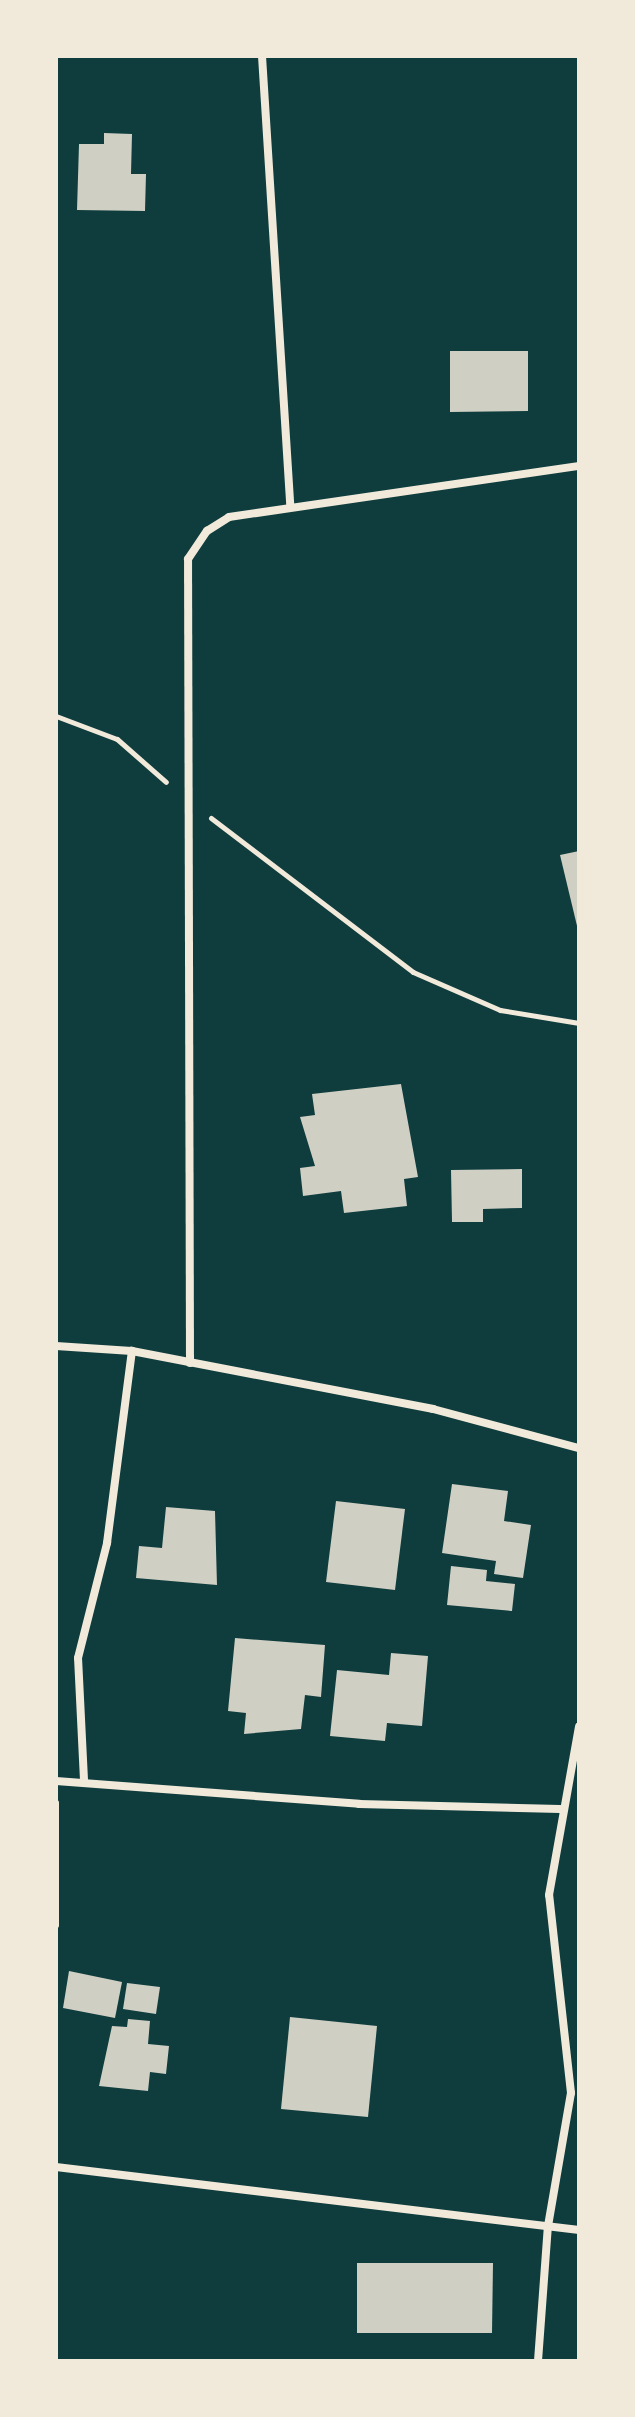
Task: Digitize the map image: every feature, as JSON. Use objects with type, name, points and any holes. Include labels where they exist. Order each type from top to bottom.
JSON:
[{"type":"street","points":[[262,56],[290,507]]},
{"type":"street","points":[[190,1363],[192,805],[188,559],[207,531],[229,517],[579,466]]},
{"type":"street","points":[[56,1346],[132,1351],[433,1409],[579,1448]]},
{"type":"street","points":[[84,1780],[78,1658],[107,1543],[132,1351]]},
{"type":"street","points":[[538,2361],[548,2226],[571,2093],[549,1895],[560,1809],[579,1727]]},
{"type":"street","points":[[56,1781],[84,1780],[359,1804],[560,1809]]},
{"type":"street","points":[[56,2167],[579,2230]]},
{"type":"path","points":[[56,716],[117,739],[192,805],[413,972],[500,1010],[579,1023]]},
{"type":"path","points":[[56,1802],[56,1925]]},
{"type":"building","points":[[104,133],[132,134],[131,174],[146,174],[145,211],[77,210],[79,144],[104,144]]},
{"type":"building","points":[[450,351],[528,351],[528,411],[450,412]]},
{"type":"building","points":[[579,851],[579,930],[578,930],[560,855]]},
{"type":"building","points":[[401,1084],[418,1177],[404,1179],[407,1206],[344,1213],[341,1191],[303,1196],[300,1168],[315,1166],[300,1117],[315,1115],[312,1094]]},
{"type":"building","points":[[522,1169],[522,1208],[483,1209],[483,1222],[452,1222],[451,1170]]},
{"type":"building","points":[[452,1484],[508,1491],[504,1521],[531,1525],[523,1578],[494,1574],[496,1561],[442,1553]]},
{"type":"building","points":[[336,1501],[405,1509],[395,1590],[326,1582]]},
{"type":"building","points":[[166,1507],[215,1511],[217,1585],[136,1578],[139,1546],[162,1548]]},
{"type":"building","points":[[451,1566],[487,1570],[486,1581],[515,1584],[512,1611],[447,1605]]},
{"type":"building","points":[[235,1638],[325,1645],[321,1697],[305,1695],[301,1729],[244,1734],[246,1713],[228,1711]]},
{"type":"building","points":[[391,1653],[428,1656],[422,1726],[387,1723],[385,1741],[330,1736],[337,1670],[389,1675]]},
{"type":"building","points":[[69,1971],[122,1982],[115,2018],[63,2008]]},
{"type":"building","points":[[127,1983],[160,1987],[156,2014],[123,2009]]},
{"type":"building","points":[[290,2017],[377,2026],[368,2117],[281,2109]]},
{"type":"building","points":[[128,2019],[150,2021],[148,2044],[169,2046],[166,2074],[150,2072],[148,2091],[99,2086],[112,2026],[127,2027]]},
{"type":"building","points":[[357,2263],[493,2263],[492,2333],[357,2333]]}]
